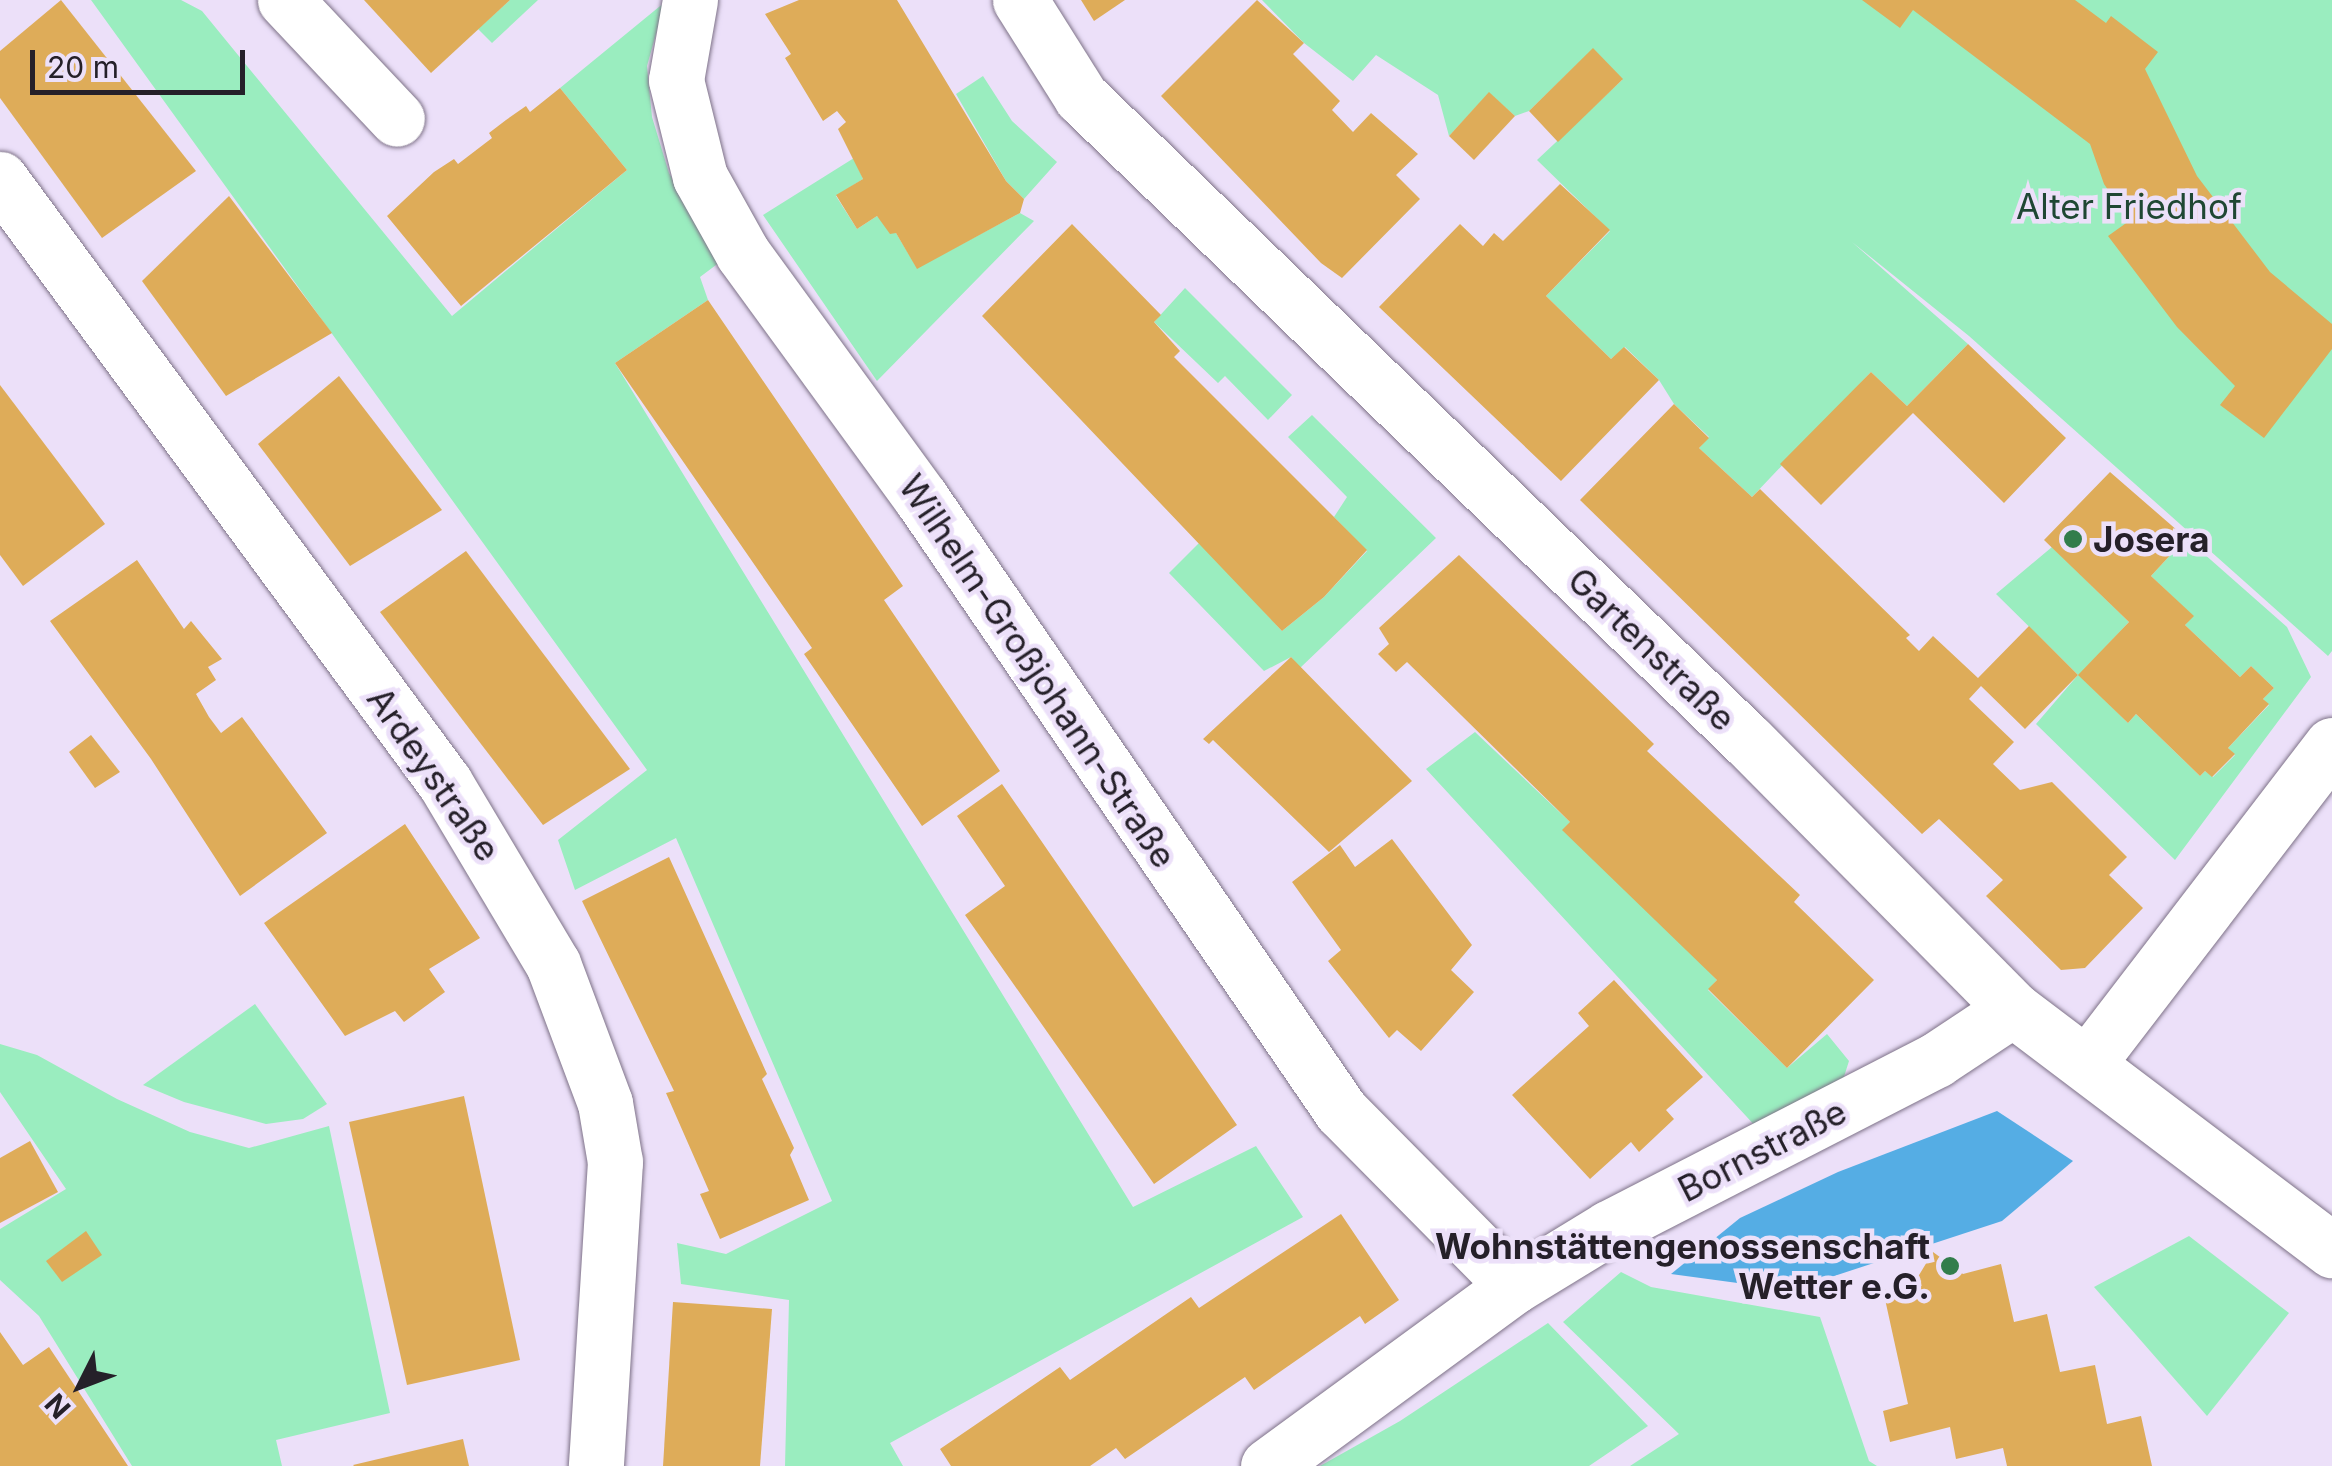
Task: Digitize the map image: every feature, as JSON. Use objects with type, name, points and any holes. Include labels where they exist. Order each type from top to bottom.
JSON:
[{"type":"street","points":[[285,0],[397,119]]},
{"type":"street","name":"Wilhelm-Großjohann-Straße","points":[[690,0],[676,80],[700,177],[743,254],[922,498],[1341,1111],[1514,1286]]},
{"type":"street","name":"Gartenstraße","points":[[1020,0],[1081,98],[1749,742],[2013,1008],[2332,1250]]},
{"type":"street","name":"Ardeystraße","points":[[0,179],[445,783],[553,964],[605,1103],[615,1162],[596,1466]]},
{"type":"street","points":[[2087,1064],[2332,746]]},
{"type":"street","name":"Bornstraße","points":[[1268,1466],[1514,1286],[1610,1228],[1936,1060],[2013,1008]]},
{"type":"green space","points":[[91,0],[181,0],[202,11],[452,316],[627,170],[560,88],[665,2],[647,66],[652,117],[669,173],[720,262],[700,277],[708,300],[615,363],[1133,1207],[1256,1146],[1303,1217],[890,1443],[903,1466],[785,1466],[789,1300],[681,1284],[677,1243],[726,1254],[832,1201],[676,838],[575,890],[558,840],[647,770]]},
{"type":"green space","points":[[510,0],[538,0],[492,43],[478,29]]},
{"type":"green space","name":"Alter Friedhof","points":[[1262,0],[2332,0],[2332,651],[2328,656],[1969,336],[1852,242],[1968,344],[1907,406],[1871,372],[1752,497],[1699,448],[1709,437],[1674,404],[1659,380],[1625,347],[1611,359],[1546,296],[1610,231],[1537,160],[1622,80],[1593,49],[1529,111],[1515,116],[1489,93],[1449,136],[1438,95],[1376,55],[1353,81],[1304,43]]},
{"type":"green space","points":[[983,76],[1012,121],[1057,162],[1024,199],[1006,181],[956,94]]},
{"type":"green space","points":[[854,158],[863,179],[836,196],[857,229],[877,216],[896,233],[917,268],[1020,213],[1034,221],[877,381],[763,215]]},
{"type":"green space","points":[[1185,288],[1292,395],[1268,420],[1225,376],[1218,383],[1154,322]]},
{"type":"green space","points":[[1312,415],[1436,538],[1300,668],[1291,657],[1264,671],[1169,573],[1200,542],[1282,631],[1324,597],[1367,551],[1334,517],[1347,497],[1288,437]]},
{"type":"green space","points":[[2186,538],[2287,627],[2311,677],[2175,860],[2036,724],[2078,675],[1996,594],[2052,547],[2129,622],[2079,675],[2128,723],[2136,714],[2200,776],[2205,771],[2213,777],[2235,755],[2228,748],[2269,705],[2263,699],[2274,688],[2251,666],[2240,677],[2185,625],[2193,616],[2151,576]]},
{"type":"green space","points":[[1475,732],[1570,822],[1717,980],[1708,990],[1787,1068],[1827,1034],[1849,1061],[1842,1083],[1758,1129],[1426,769]]},
{"type":"green space","points":[[255,1004],[327,1104],[303,1119],[266,1124],[184,1102],[143,1085]]},
{"type":"green space","points":[[0,1044],[37,1055],[117,1099],[190,1132],[249,1148],[329,1126],[390,1413],[276,1440],[282,1466],[132,1466],[39,1316],[0,1280],[0,1229],[66,1189],[0,1092]]},
{"type":"green space","points":[[2189,1236],[2289,1313],[2207,1416],[2094,1287]]},
{"type":"green space","points":[[1621,1272],[1651,1287],[1820,1317],[1869,1461],[1877,1466],[1630,1466],[1679,1434],[1563,1322]]},
{"type":"green space","points":[[1548,1323],[1648,1426],[1589,1466],[1320,1466],[1400,1421]]},
{"type":"water","points":[[1997,1111],[2073,1161],[2002,1221],[1822,1280],[1745,1284],[1671,1274],[1740,1218],[1838,1172]]},
{"type":"building","points":[[61,0],[196,171],[102,238],[0,98],[0,51]]},
{"type":"building","points":[[364,0],[510,0],[431,73]]},
{"type":"building","points":[[799,0],[897,0],[1006,181],[1024,199],[1020,213],[917,269],[896,233],[890,234],[877,216],[857,229],[836,195],[863,179],[838,129],[846,122],[837,111],[823,121],[785,58],[791,54],[765,14]]},
{"type":"building","points":[[1081,0],[1125,0],[1094,21]]},
{"type":"building","points":[[1257,0],[1304,43],[1293,54],[1340,101],[1332,110],[1353,132],[1371,113],[1418,154],[1396,175],[1420,199],[1342,278],[1321,263],[1161,96]]},
{"type":"building","points":[[1862,0],[2075,0],[2106,23],[2111,16],[2158,52],[2145,69],[2197,176],[2270,272],[2332,324],[2332,349],[2264,438],[2220,405],[2235,386],[2177,327],[2108,236],[2129,221],[2104,184],[2090,144],[1913,10],[1900,28]]},
{"type":"building","points":[[1593,48],[1623,79],[1558,142],[1529,111]]},
{"type":"building","points":[[560,88],[627,170],[461,306],[387,216],[434,172],[454,159],[458,164],[492,138],[489,133],[506,120],[526,106],[530,112]]},
{"type":"building","points":[[1489,92],[1515,116],[1474,160],[1449,136]]},
{"type":"building","points":[[1560,184],[1610,230],[1546,296],[1611,359],[1624,347],[1659,380],[1561,481],[1379,307],[1460,224],[1483,246],[1494,233],[1503,241]]},
{"type":"building","points":[[229,196],[332,333],[226,396],[142,281]]},
{"type":"building","points":[[1072,224],[1161,315],[1154,322],[1180,351],[1174,357],[1367,550],[1324,597],[1282,631],[982,316]]},
{"type":"building","points":[[708,300],[903,586],[884,600],[1000,771],[922,826],[804,654],[812,648],[615,363]]},
{"type":"building","points":[[1968,344],[2066,438],[2004,503],[1913,413],[1821,505],[1780,464],[1871,372],[1907,406]]},
{"type":"building","points":[[339,376],[442,510],[350,566],[258,444]]},
{"type":"building","points":[[0,385],[105,524],[23,586],[0,555]]},
{"type":"building","points":[[1674,404],[1709,438],[1699,448],[1752,497],[1760,489],[1910,635],[1906,638],[1919,651],[1933,636],[1978,678],[2029,626],[2078,675],[2025,729],[1981,686],[1969,699],[2014,742],[1993,764],[2020,790],[2052,782],[2127,857],[2109,875],[2143,908],[2085,968],[2061,970],[1986,896],[2003,880],[1939,819],[1922,834],[1580,500]]},
{"type":"building","points":[[2110,472],[2186,538],[2151,576],[2194,616],[2185,625],[2240,677],[2251,666],[2274,688],[2263,699],[2269,704],[2228,748],[2235,754],[2212,777],[2205,771],[2200,776],[2136,714],[2128,723],[2078,675],[2129,622],[2044,540]]},
{"type":"building","points":[[466,551],[630,769],[543,825],[380,612]]},
{"type":"building","points":[[1459,555],[1654,744],[1647,751],[1800,895],[1794,902],[1874,980],[1787,1068],[1708,989],[1717,980],[1562,830],[1570,822],[1407,662],[1396,672],[1378,654],[1389,644],[1379,628]]},
{"type":"building","points":[[137,560],[184,629],[191,621],[222,659],[208,667],[216,680],[196,694],[209,717],[221,733],[242,717],[327,833],[240,896],[151,759],[50,621]]},
{"type":"building","points":[[1291,657],[1412,781],[1329,852],[1213,740],[1209,744],[1203,739]]},
{"type":"building","points":[[91,735],[120,772],[95,788],[69,752]]},
{"type":"building","points":[[1002,784],[1237,1125],[1154,1184],[965,915],[1005,886],[957,816]]},
{"type":"building","points":[[405,824],[480,938],[429,969],[445,992],[404,1022],[395,1011],[345,1036],[264,923]]},
{"type":"building","points":[[1392,839],[1472,945],[1451,970],[1474,992],[1421,1051],[1397,1030],[1389,1038],[1328,961],[1341,950],[1292,882],[1340,845],[1355,867]]},
{"type":"building","points":[[669,857],[767,1074],[762,1079],[794,1148],[790,1155],[809,1200],[720,1239],[700,1194],[709,1191],[666,1093],[674,1091],[582,901]]},
{"type":"building","points":[[1614,980],[1703,1077],[1666,1110],[1674,1119],[1639,1152],[1631,1142],[1590,1179],[1512,1095],[1589,1026],[1578,1013]]},
{"type":"building","points":[[464,1096],[520,1360],[407,1385],[349,1122]]},
{"type":"building","points":[[30,1141],[58,1192],[0,1223],[0,1158]]},
{"type":"building","points":[[1341,1214],[1399,1300],[1365,1324],[1360,1316],[1254,1390],[1245,1377],[1125,1459],[1116,1448],[1090,1466],[951,1466],[940,1449],[1060,1367],[1070,1380],[1191,1297],[1199,1308]]},
{"type":"building","points":[[86,1231],[102,1255],[62,1282],[46,1261]]},
{"type":"building","points":[[1933,1252],[1963,1274],[2001,1264],[2014,1322],[2047,1314],[2060,1372],[2095,1365],[2107,1424],[2141,1416],[2152,1466],[2007,1466],[2003,1448],[1956,1459],[1950,1427],[1890,1442],[1883,1411],[1908,1404],[1883,1290],[1913,1285]]},
{"type":"building","points":[[673,1302],[772,1309],[760,1466],[663,1466]]},
{"type":"building","points":[[0,1332],[23,1365],[49,1347],[128,1466],[0,1466]]},
{"type":"building","points":[[463,1439],[469,1466],[353,1465]]},
{"type":"place","name":"Josera","points":[[2073,539]]},
{"type":"place","name":"Wohnstättengenossenschaft Wetter e.G.","points":[[1950,1266]]}]
